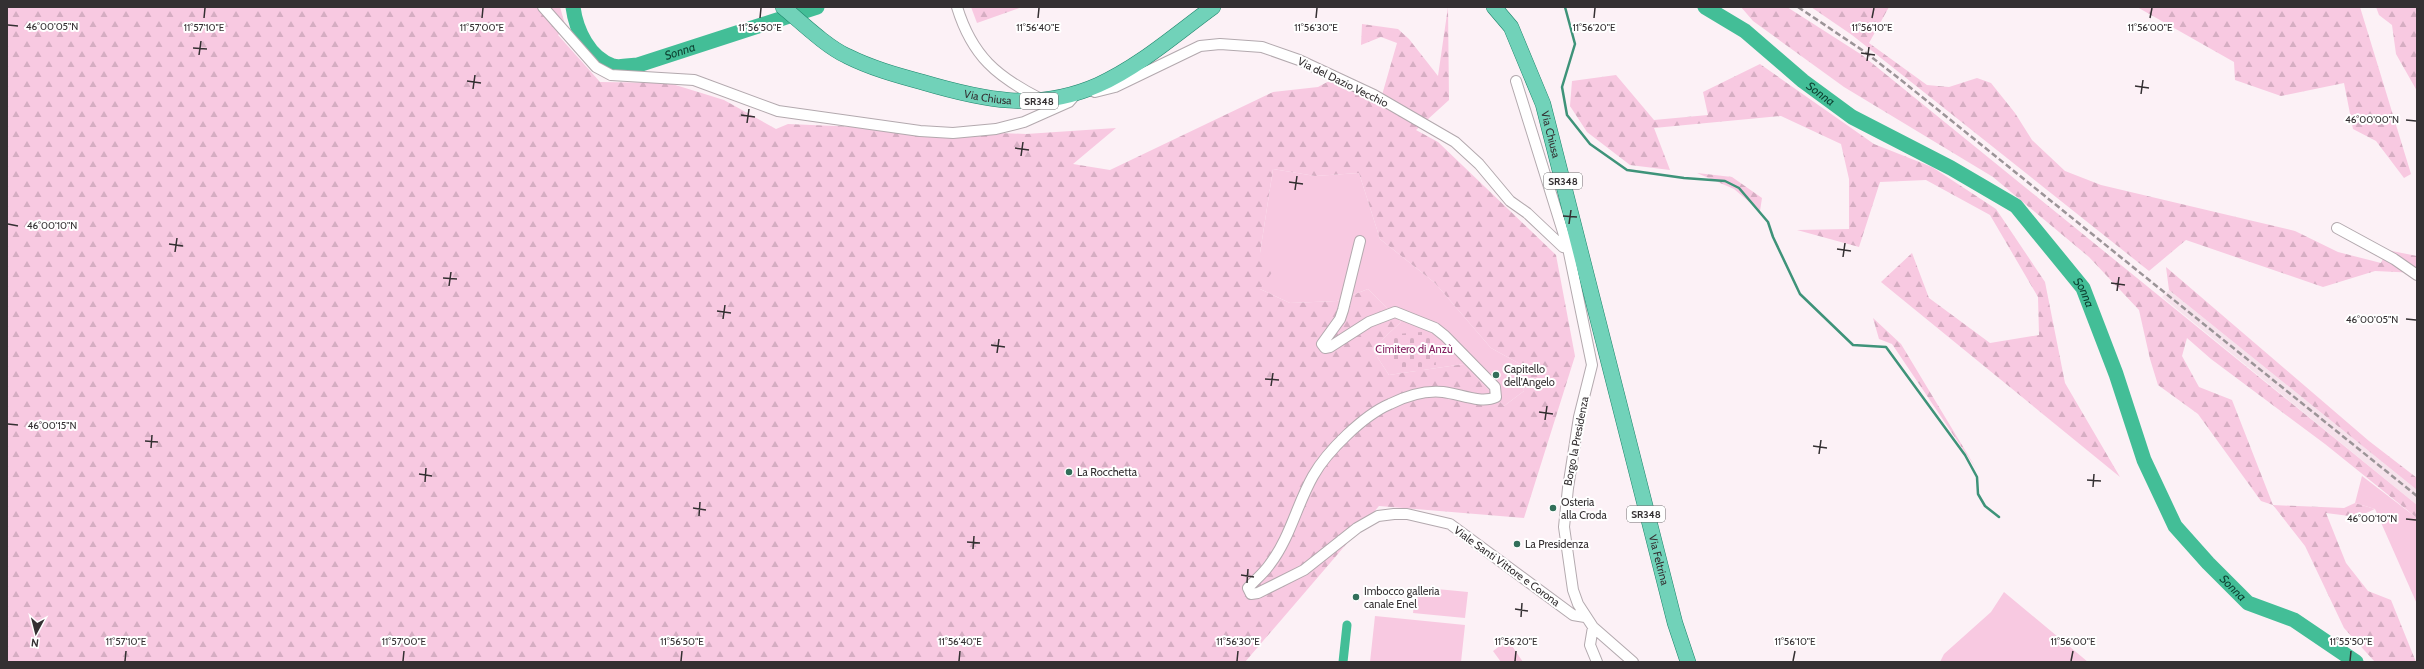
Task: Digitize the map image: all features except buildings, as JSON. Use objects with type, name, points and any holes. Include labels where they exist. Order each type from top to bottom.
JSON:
[{"type":"main road","name":"Via Chiusa","points":[[783,7],[846,56],[883,71],[966,95],[1011,102],[1045,101],[1099,85],[1139,62],[1213,7]]},
{"type":"main road","name":"Via Chiusa","points":[[1494,7],[1511,27],[1543,104],[1608,364]]},
{"type":"main road","name":"Via Feltrina","points":[[1608,364],[1674,623],[1688,662]]},
{"type":"street","points":[[543,7],[596,67],[611,75],[694,80],[778,111],[953,133],[996,129],[1024,122],[1068,102],[1076,93]]},
{"type":"street","points":[[957,7],[973,44],[990,66],[1017,86],[1045,101]]},
{"type":"street","name":"Via del Dazio Vecchio","points":[[1076,93],[1092,93],[1115,87],[1200,46],[1220,44],[1262,47],[1299,60],[1374,95],[1455,142],[1479,164],[1510,201],[1527,213],[1562,247],[1568,248]]},
{"type":"street","points":[[1516,81],[1568,248]]},
{"type":"street","points":[[2337,228],[2394,259],[2417,275]]},
{"type":"street","name":"Viale Santi Vittore e Corona","points":[[1360,241],[1343,310],[1340,319],[1322,344],[1325,348],[1330,347],[1369,322],[1395,312],[1434,328],[1445,336],[1495,387],[1496,397],[1487,401],[1442,392],[1406,396],[1384,406],[1362,421],[1344,438],[1313,475],[1271,563],[1248,588],[1251,594],[1258,593],[1304,570],[1357,528],[1378,516],[1407,514],[1450,524],[1573,615],[1585,617]]},
{"type":"street","name":"Borgo la Presidenza","points":[[1568,248],[1592,365],[1579,417],[1568,488],[1564,527],[1573,590],[1585,617],[1593,627],[1633,662]]},
{"type":"street","points":[[1593,627],[1590,645],[1597,662]]},
{"type":"shaded area","points":[[2169,290],[2417,490],[2417,505],[2162,297]]},
{"type":"green space","points":[[7,7],[560,7],[566,28],[558,35],[600,82],[669,83],[724,100],[776,129],[788,124],[1026,134],[1116,128],[1073,164],[1110,170],[1273,92],[1318,87],[1331,80],[1382,95],[1397,43],[1381,37],[1361,45],[1362,24],[1398,29],[1409,39],[1438,76],[1448,7],[1449,100],[1416,130],[1438,142],[1556,255],[1575,356],[1524,518],[1379,506],[1245,662],[7,662]],"holes":[[[1273,169],[1315,176],[1359,173],[1380,239],[1435,283],[1491,348],[1520,364],[1524,391],[1504,406],[1464,364],[1389,375],[1372,349],[1401,322],[1368,289],[1337,301],[1290,303],[1260,289],[1273,271],[1260,253]]]},
{"type":"green space","points":[[971,7],[1022,7],[977,23]]},
{"type":"green space","points":[[1741,7],[1787,7],[1862,55],[2417,505],[2417,518],[2325,444],[2211,359],[2187,338],[2182,356],[2199,387],[2232,400],[2273,505],[2261,501],[2198,414],[2158,385],[2150,359],[2139,310],[2089,257],[1993,177],[1844,87],[1753,21]]},
{"type":"green space","points":[[1811,7],[1889,7],[1869,43],[1927,85],[1949,87],[1977,78],[1991,83],[2015,113],[2032,140],[2065,171],[2101,185],[2295,231],[2338,252],[2381,263],[2387,250],[2417,256],[2417,273],[2375,271],[2323,287],[2186,240],[2149,271],[1852,35]]},
{"type":"green space","points":[[2137,7],[2360,7],[2411,174],[2404,178],[2376,141],[2353,129],[2344,83],[2281,96],[2235,80],[2234,62]]},
{"type":"green space","points":[[2376,7],[2417,7],[2417,91],[2396,54],[2392,25],[2379,15]]},
{"type":"green space","points":[[1760,64],[1874,144],[1932,167],[1996,209],[2045,282],[2065,383],[2120,477],[1881,282],[1912,253],[1929,298],[1990,343],[2039,335],[2038,297],[1990,215],[1926,180],[1880,182],[1859,247],[1797,230],[1849,229],[1849,179],[1841,144],[1781,116],[1654,128],[1670,170],[1630,165],[1587,132],[1570,106],[1572,81],[1616,75],[1654,120],[1708,115],[1703,92]]},
{"type":"green space","points":[[1273,169],[1315,176],[1359,173],[1380,239],[1435,283],[1491,348],[1520,364],[1524,391],[1504,406],[1464,364],[1389,375],[1372,349],[1401,322],[1368,289],[1337,301],[1290,303],[1260,289],[1260,253]]},
{"type":"green space","points":[[1697,173],[1732,177],[1762,198],[1760,211],[1734,189]]},
{"type":"green space","points":[[2166,267],[2369,441],[2417,478],[2417,490],[2169,290]]},
{"type":"green space","points":[[1873,318],[1901,344],[1977,470],[1892,344],[1879,339]]},
{"type":"green space","name":"Cimitero di Anzù","points":[[1422,332],[1433,341],[1436,365],[1423,365],[1423,371],[1417,371],[1417,366],[1392,368],[1390,359],[1385,360],[1384,354],[1390,353],[1389,345],[1397,334]]},
{"type":"green space","points":[[2362,476],[2417,518],[2417,604],[2375,509],[2355,503]]},
{"type":"green space","points":[[2355,503],[2375,509],[2357,517],[2326,513],[2346,563],[2368,591],[2391,600],[2416,662],[2375,662],[2344,628],[2305,546],[2273,505],[2344,508]]},
{"type":"green space","points":[[1416,587],[1468,592],[1465,618],[1413,613]]},
{"type":"green space","points":[[2004,592],[2088,662],[1940,662],[1944,654],[1991,612]]},
{"type":"green space","points":[[1375,616],[1465,625],[1461,662],[1370,662]]},
{"type":"green space","points":[[1508,640],[1523,662],[1501,662],[1493,651]]},
{"type":"waterway","name":"Sonna","points":[[573,7],[577,25],[585,42],[591,50],[597,57],[605,62],[619,67],[638,65],[817,7]]},
{"type":"waterway","points":[[1565,7],[1575,44],[1562,87],[1567,115],[1590,144],[1627,170],[1684,178],[1725,181],[1739,188],[1768,222],[1773,237],[1800,294],[1853,345],[1886,347],[1965,455],[1977,477],[1978,494],[1985,506],[1999,517]]},
{"type":"waterway","name":"Sonna","points":[[1705,7],[1745,31],[1803,81],[1852,117],[1951,168],[2016,206],[2083,288],[2116,374],[2144,460],[2175,526],[2208,563],[2248,603],[2294,620],[2356,662]]},
{"type":"waterway","points":[[1343,662],[1347,625]]},
{"type":"railway","points":[[1798,7],[1865,52],[1901,80],[2417,496]]},
{"type":"place","name":"Capitello dell'Angelo","points":[[1496,375]]},
{"type":"place","name":"La Rocchetta","points":[[1069,472]]},
{"type":"place","name":"Osteria alla Croda","points":[[1553,508]]},
{"type":"place","name":"La Presidenza","points":[[1517,544]]},
{"type":"place","name":"Imbocco galleria canale Enel","points":[[1356,597]]}]
